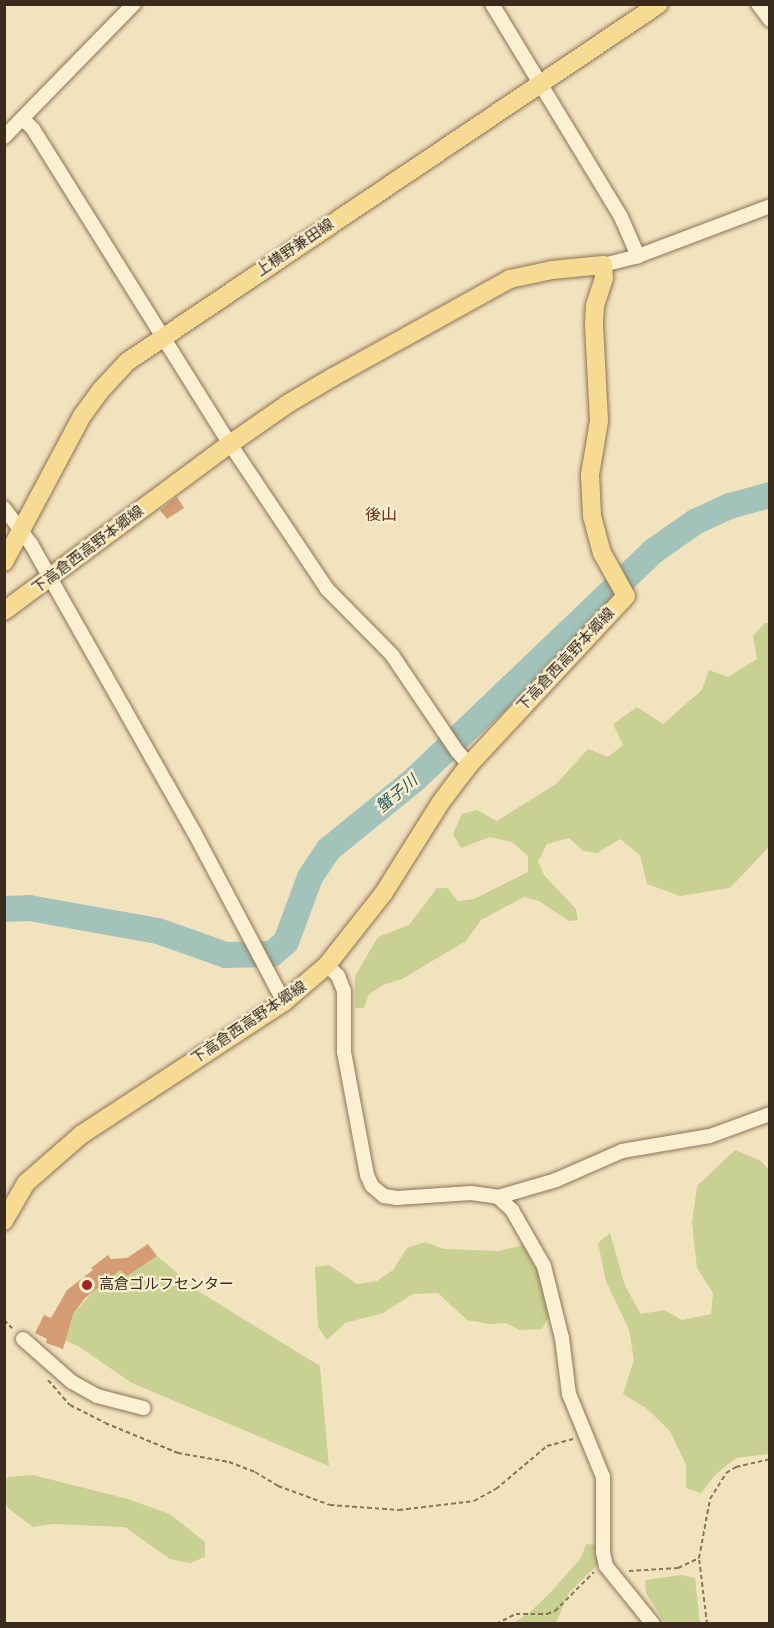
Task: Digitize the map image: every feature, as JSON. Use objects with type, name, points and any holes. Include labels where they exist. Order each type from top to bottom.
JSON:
[{"type":"main road","name":"上横野兼田線","points":[[4,562],[82,416],[101,390],[127,362],[659,4]]},
{"type":"main road","name":"下高倉西高野本郷線","points":[[4,611],[51,579],[230,444],[307,393],[510,279],[552,270],[603,265],[604,278],[595,305],[594,325],[599,421],[590,476],[592,516],[602,553],[626,596],[463,758],[441,802],[383,894],[327,965],[284,1002],[82,1134],[26,1183],[4,1221]]},
{"type":"street","points":[[4,137],[134,4]]},
{"type":"street","points":[[492,4],[621,218],[638,256]]},
{"type":"street","points":[[758,4],[770,20]]},
{"type":"street","points":[[23,119],[33,129],[230,444],[327,589],[392,655],[463,758]]},
{"type":"street","points":[[603,265],[638,256],[770,206]]},
{"type":"street","points":[[4,508],[22,530],[51,579],[194,832],[284,1002]]},
{"type":"street","points":[[327,965],[338,976],[344,991],[344,1052],[367,1175],[372,1186],[384,1196],[397,1198],[471,1193],[498,1197],[556,1180],[622,1151],[710,1136],[770,1114]]},
{"type":"street","points":[[498,1197],[512,1210],[544,1266],[562,1338],[568,1394],[585,1436],[598,1459],[603,1477],[603,1552],[606,1566],[653,1623]]},
{"type":"street","points":[[23,1339],[72,1382],[97,1396],[143,1408]]},
{"type":"path","points":[[4,1320],[23,1339]]},
{"type":"path","points":[[45,1375],[70,1405],[105,1423],[168,1449],[204,1460],[229,1462],[255,1472],[278,1486],[330,1505],[399,1510],[474,1501],[496,1489],[547,1446],[585,1436]]},
{"type":"path","points":[[707,1623],[699,1558],[710,1499],[717,1484],[726,1473],[736,1467],[770,1459]]},
{"type":"path","points":[[496,1623],[516,1614],[547,1614],[555,1611],[588,1577],[606,1566],[622,1571],[639,1572],[678,1568],[699,1558]]},
{"type":"green space","points":[[765,623],[769,623],[769,847],[730,888],[680,896],[647,884],[640,855],[620,839],[597,853],[583,851],[569,838],[547,844],[538,862],[544,875],[576,909],[578,920],[569,921],[539,901],[524,897],[481,920],[466,941],[402,979],[383,985],[369,994],[364,1008],[355,1008],[355,976],[378,937],[409,925],[437,888],[447,888],[458,901],[474,899],[528,872],[528,856],[512,842],[490,837],[461,848],[453,834],[462,814],[477,810],[497,821],[556,784],[588,749],[608,757],[623,745],[613,724],[637,707],[663,724],[702,690],[709,670],[728,677],[757,659],[753,636]]},
{"type":"green space","points":[[735,1150],[761,1161],[769,1170],[769,1454],[736,1458],[716,1474],[701,1493],[686,1488],[686,1465],[670,1431],[646,1408],[623,1394],[634,1360],[629,1330],[606,1281],[598,1243],[610,1233],[625,1286],[641,1314],[664,1310],[682,1320],[711,1314],[713,1293],[697,1268],[692,1223],[697,1186]]},
{"type":"green space","points":[[425,1242],[444,1249],[499,1251],[523,1245],[541,1278],[550,1314],[542,1329],[519,1330],[506,1323],[490,1324],[467,1320],[438,1293],[413,1294],[383,1313],[345,1323],[327,1340],[318,1327],[315,1267],[329,1265],[357,1284],[377,1281],[393,1270],[407,1248]]},
{"type":"green space","points":[[157,1256],[198,1291],[320,1366],[329,1466],[132,1383],[78,1346],[64,1340],[73,1314],[101,1283],[120,1270],[127,1276]]},
{"type":"green space","points":[[33,1475],[128,1499],[170,1514],[205,1542],[205,1557],[190,1563],[170,1559],[125,1527],[53,1524],[33,1527],[8,1508],[4,1500],[5,1480],[8,1477]]},
{"type":"green space","points":[[586,1544],[596,1545],[599,1563],[568,1594],[556,1623],[511,1624],[528,1614],[550,1593],[581,1558]]},
{"type":"green space","points":[[681,1575],[695,1578],[700,1623],[665,1623],[646,1593],[645,1580]]},
{"type":"building","points":[[177,497],[184,508],[167,519],[160,510]]},
{"type":"building","points":[[148,1244],[157,1256],[127,1276],[120,1270],[85,1298],[73,1314],[63,1349],[46,1343],[47,1339],[35,1333],[44,1315],[51,1318],[67,1290],[93,1270],[91,1268],[108,1255],[111,1259],[127,1258]]},
{"type":"waterway","name":"蟹子川","points":[[4,909],[29,908],[158,931],[226,955],[272,954],[286,942],[310,877],[329,849],[414,780],[655,550],[695,522],[730,506],[770,495]]},
{"type":"place","name":"高倉ゴルフセンター","points":[[87,1285]]},
{"type":"district","name":"後山","points":[[381,515]]}]
